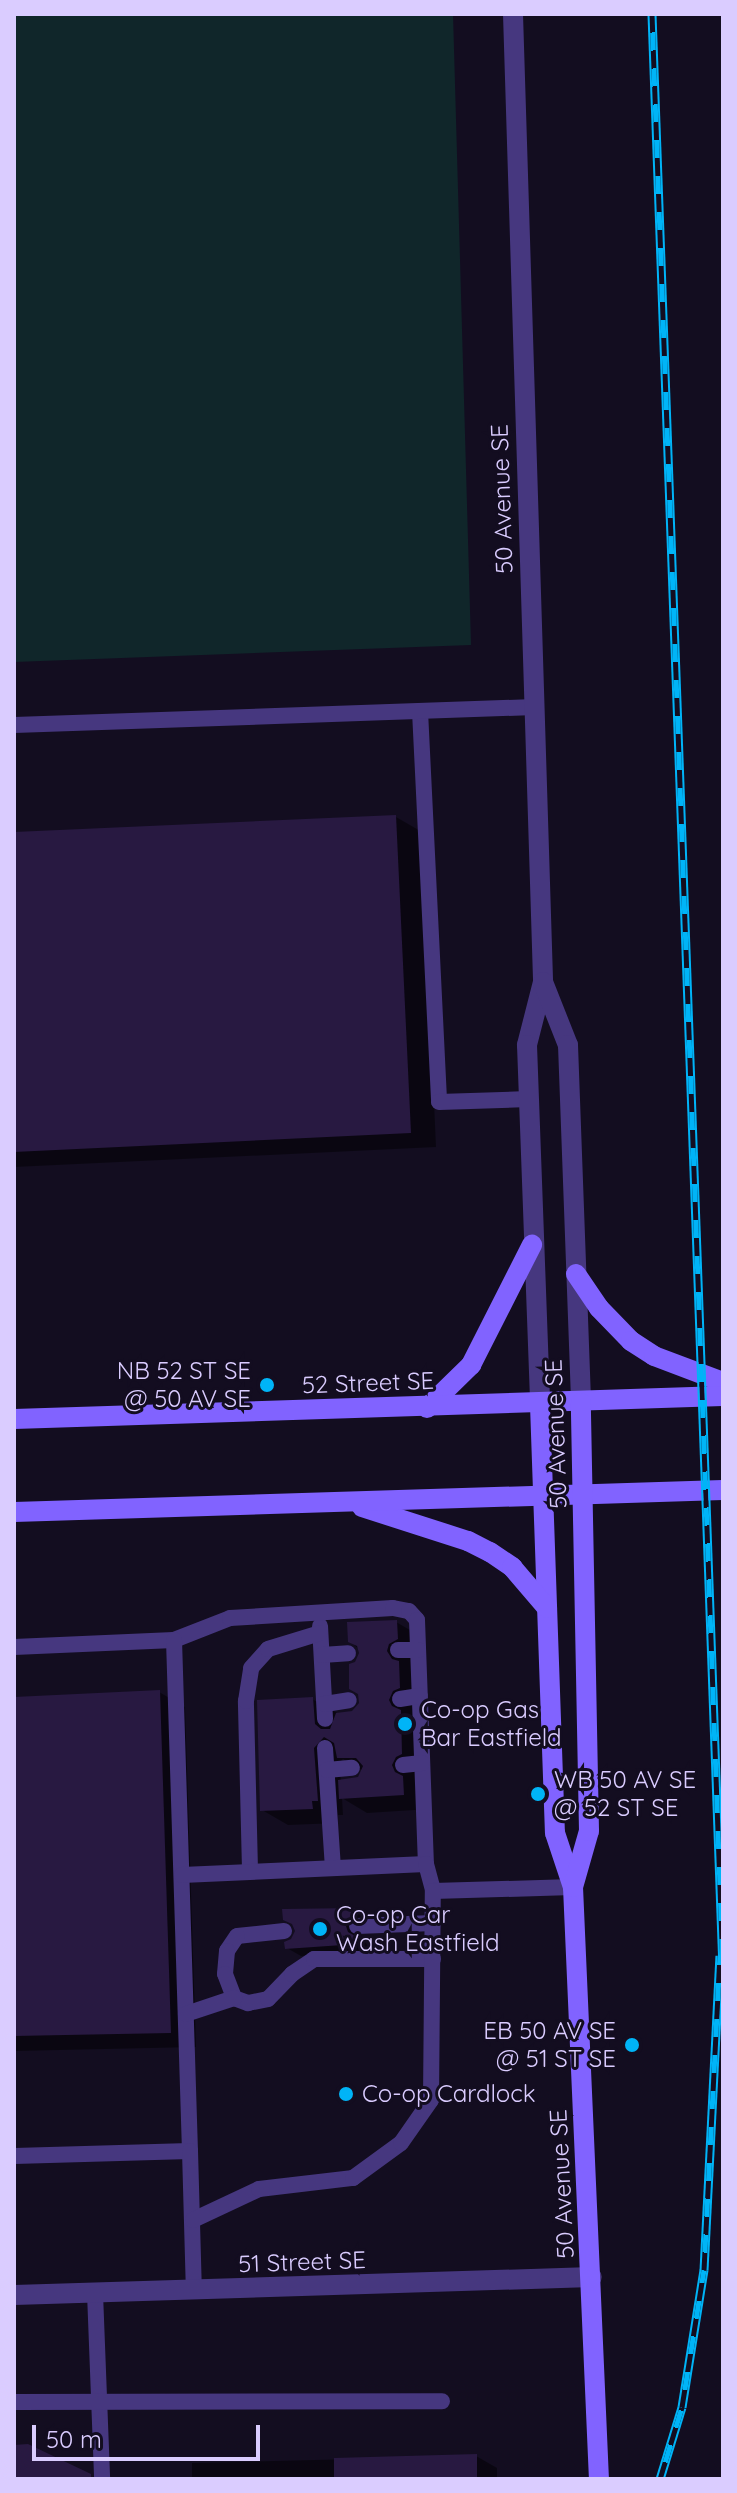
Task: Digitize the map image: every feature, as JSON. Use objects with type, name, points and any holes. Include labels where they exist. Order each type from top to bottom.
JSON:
[{"type":"main road","points":[[427,1408],[471,1365],[532,1245]]},
{"type":"main road","points":[[576,1274],[599,1308],[631,1341],[654,1356],[723,1382]]},
{"type":"main road","name":"52 Street SE","points":[[14,1419],[540,1405],[723,1396]]},
{"type":"main road","name":"50 Avenue SE","points":[[573,1887],[589,1831],[581,1403]]},
{"type":"main road","name":"50 Avenue SE","points":[[540,1405],[555,1833],[573,1887],[599,2479]]},
{"type":"main road","points":[[14,1512],[723,1490]]},
{"type":"main road","points":[[347,1502],[468,1541],[490,1552],[512,1567],[547,1608]]},
{"type":"street","name":"50 Avenue SE","points":[[513,14],[543,982],[527,1045],[540,1405]]},
{"type":"street","name":"50 Avenue SE","points":[[543,982],[568,1045],[581,1403]]},
{"type":"street","name":"51 Street SE","points":[[14,2295],[592,2277]]},
{"type":"lane","points":[[14,725],[535,707]]},
{"type":"lane","points":[[420,711],[439,1102],[528,1099]]},
{"type":"lane","points":[[14,1647],[174,1640],[230,1618],[393,1608],[409,1611],[417,1620],[426,1864],[433,1891],[431,2100],[401,2143],[353,2178],[259,2189],[193,2220]]},
{"type":"lane","points":[[320,1612],[325,1711],[349,1700]]},
{"type":"lane","points":[[250,1870],[246,1701],[251,1668],[268,1649],[320,1633]]},
{"type":"lane","points":[[174,1640],[194,2290]]},
{"type":"lane","points":[[398,1650],[418,1650]]},
{"type":"lane","points":[[322,1655],[348,1653]]},
{"type":"lane","points":[[400,1699],[420,1696]]},
{"type":"lane","points":[[325,1748],[333,1867]]},
{"type":"lane","points":[[403,1765],[422,1763]]},
{"type":"lane","points":[[327,1770],[352,1768]]},
{"type":"lane","points":[[182,1875],[426,1864]]},
{"type":"lane","points":[[433,1891],[573,1887]]},
{"type":"lane","points":[[357,1926],[433,1923]]},
{"type":"lane","points":[[234,1998],[225,1974],[227,1951],[237,1936],[284,1931]]},
{"type":"lane","points":[[186,2014],[234,1998],[248,2003],[268,1999],[292,1974],[314,1959],[433,1959]]},
{"type":"lane","points":[[14,2156],[190,2151]]},
{"type":"lane","points":[[95,2293],[96,2401],[102,2479]]},
{"type":"lane","points":[[14,2402],[442,2401]]},
{"type":"green space","points":[[14,14],[453,14],[471,645],[14,662]]},
{"type":"building","points":[[396,815],[411,1133],[14,1152],[14,832]]},
{"type":"building","points":[[397,1620],[398,1639],[389,1644],[387,1651],[392,1659],[399,1661],[400,1688],[393,1691],[389,1700],[392,1706],[401,1710],[402,1754],[396,1757],[392,1765],[395,1772],[403,1776],[404,1795],[339,1799],[338,1780],[358,1777],[363,1766],[356,1758],[337,1758],[334,1743],[324,1737],[314,1748],[318,1801],[312,1801],[313,1809],[260,1811],[257,1700],[313,1697],[315,1724],[321,1729],[330,1729],[336,1713],[352,1711],[359,1703],[358,1694],[349,1689],[349,1664],[355,1662],[359,1653],[357,1646],[348,1642],[347,1622]]},
{"type":"building","points":[[160,1690],[171,2033],[14,2036],[14,1697]]},
{"type":"building","name":"Co-op Car Wash Eastfield","points":[[358,1908],[358,1915],[351,1917],[346,1926],[348,1932],[357,1937],[357,1944],[285,1949],[284,1942],[291,1939],[295,1931],[292,1924],[283,1920],[282,1909]]},
{"type":"building","points":[[28,2444],[91,2474],[91,2479],[14,2479],[14,2445]]},
{"type":"building","points":[[477,2454],[477,2479],[334,2479],[334,2458]]},
{"type":"railway","points":[[652,14],[723,1965]]},
{"type":"railway","points":[[660,2479],[682,2407],[704,2270],[720,1955]]},
{"type":"place","name":"NB 52 ST SE @ 50 AV SE","points":[[267,1385]]},
{"type":"place","name":"Co-op Gas Bar Eastfield","points":[[405,1724]]},
{"type":"place","name":"WB 50 AV SE @ 52 ST SE","points":[[538,1794]]},
{"type":"place","name":"Co-op Car Wash Eastfield","points":[[320,1929]]},
{"type":"place","name":"EB 50 AV SE @ 51 ST SE","points":[[632,2045]]},
{"type":"place","name":"Co-op Cardlock","points":[[346,2094]]}]
